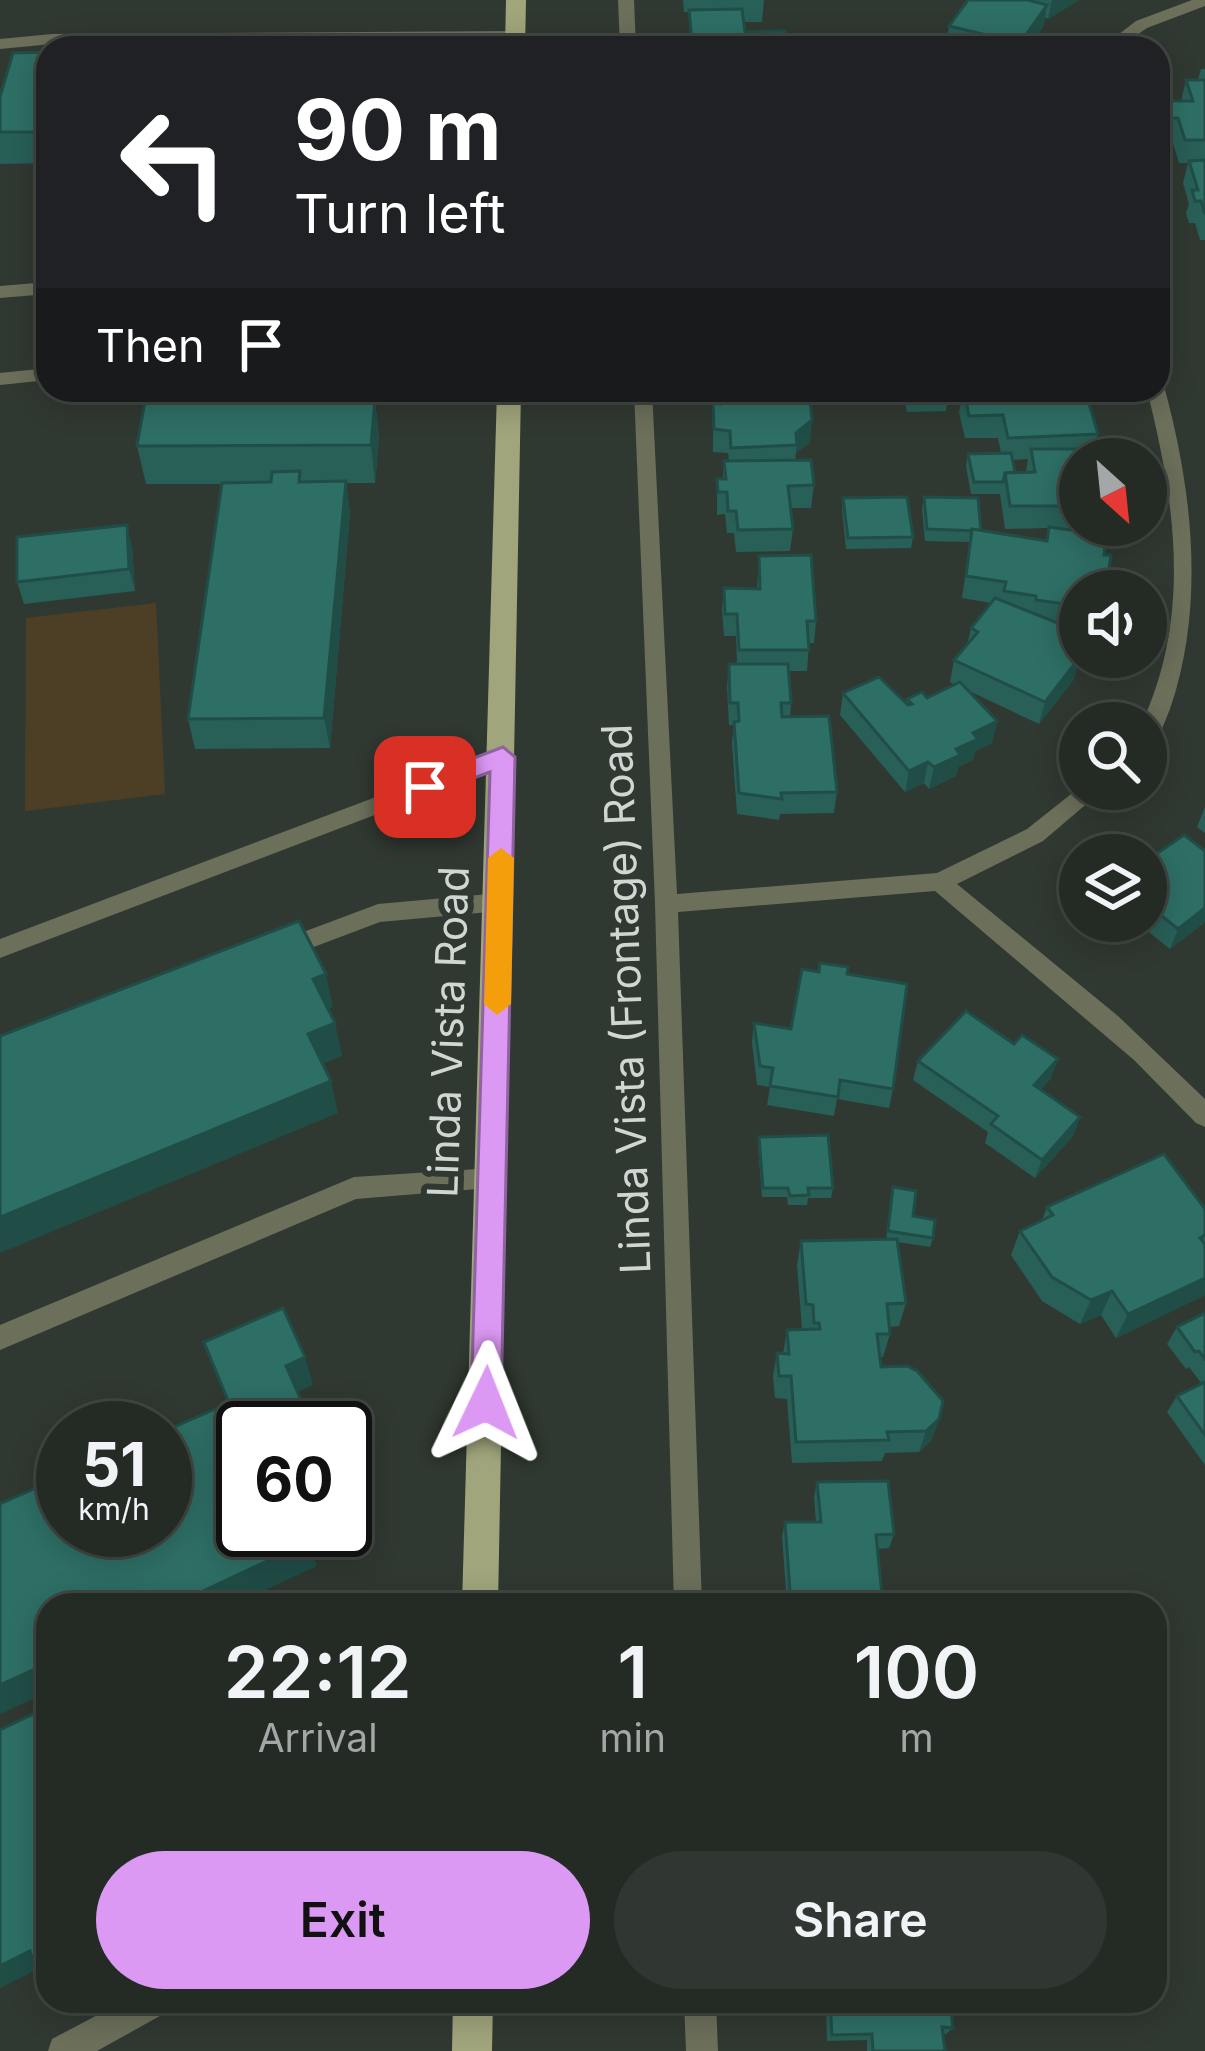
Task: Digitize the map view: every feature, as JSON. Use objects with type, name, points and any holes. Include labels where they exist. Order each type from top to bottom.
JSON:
[{"type":"main road","points":[[515,36],[516,0]]},
{"type":"main road","name":"Linda Vista Road","points":[[480,1593],[509,402]]},
{"type":"main road","points":[[472,2051],[473,2013]]},
{"type":"street","points":[[626,0],[628,36]]},
{"type":"street","points":[[1124,36],[1171,11],[1205,1]]},
{"type":"street","points":[[0,44],[36,41]]},
{"type":"street","points":[[0,292],[36,289]]},
{"type":"street","points":[[0,379],[36,375]]},
{"type":"street","name":"Linda Vista (Frontage) Road","points":[[644,402],[666,904],[688,1593]]},
{"type":"street","points":[[1159,402],[1204,581],[1193,646],[1167,713]]},
{"type":"street","points":[[0,950],[503,757]]},
{"type":"street","points":[[666,904],[940,882],[1035,835],[1067,810]]},
{"type":"street","points":[[940,882],[1011,948],[1166,1071],[1205,1116]]},
{"type":"street","points":[[267,956],[378,913],[500,902]]},
{"type":"street","points":[[0,1338],[354,1187],[493,1179]]},
{"type":"street","points":[[64,2051],[134,2013]]},
{"type":"street","points":[[700,2013],[702,2051]]},
{"type":"shaded area","points":[[156,603],[165,794],[25,811],[26,618]]},
{"type":"building","points":[[968,0],[1028,0],[1047,5],[1025,36],[991,36],[949,26]]},
{"type":"building","points":[[742,9],[745,32],[785,31],[786,36],[692,36],[689,10]]},
{"type":"building","points":[[36,52],[36,132],[0,132],[0,97],[13,53]]},
{"type":"building","points":[[1186,80],[1205,80],[1205,140],[1185,140],[1178,118],[1170,118],[1170,101],[1193,101]]},
{"type":"building","points":[[1205,160],[1205,214],[1201,201],[1195,201],[1192,190],[1198,190],[1189,161]]},
{"type":"building","points":[[145,402],[375,402],[371,445],[137,446]]},
{"type":"building","points":[[810,402],[812,420],[796,433],[797,445],[731,448],[730,431],[714,429],[713,403]]},
{"type":"building","points":[[966,402],[1089,402],[1098,434],[1008,438],[1003,415],[969,416]]},
{"type":"building","points":[[1031,449],[1059,449],[1059,506],[1010,506],[1005,473],[1035,472]]},
{"type":"building","points":[[1011,453],[1015,472],[1005,473],[1003,482],[974,482],[968,454]]},
{"type":"building","points":[[811,460],[814,485],[788,486],[793,529],[738,530],[736,511],[728,511],[727,492],[718,492],[717,479],[726,479],[724,461]]},
{"type":"building","points":[[300,471],[299,482],[346,481],[324,718],[188,719],[222,483],[271,482],[272,472]]},
{"type":"building","points":[[907,497],[913,537],[848,538],[843,498]]},
{"type":"building","points":[[924,497],[978,498],[981,531],[927,529]]},
{"type":"building","points":[[127,525],[129,569],[17,582],[17,537]]},
{"type":"building","points":[[1049,527],[1059,528],[1059,546],[1105,546],[1104,555],[1111,555],[1109,570],[1059,570],[1059,603],[1004,591],[1006,582],[966,576],[972,529],[1047,541]]},
{"type":"building","points":[[811,555],[816,621],[807,621],[809,650],[739,650],[737,614],[725,614],[724,588],[760,589],[759,556]]},
{"type":"building","points":[[995,598],[1059,624],[1059,678],[1064,678],[1045,702],[954,660],[978,632],[971,628]]},
{"type":"building","points":[[729,664],[788,664],[791,703],[781,703],[782,717],[829,716],[837,792],[781,793],[782,799],[739,793],[734,722],[739,721],[738,703],[730,703]]},
{"type":"building","points":[[879,677],[908,705],[912,704],[907,699],[922,692],[927,698],[960,682],[997,721],[973,733],[978,739],[956,749],[960,755],[934,767],[928,762],[909,771],[843,693]]},
{"type":"building","points":[[1184,835],[1205,851],[1205,908],[1178,929],[1167,920],[1167,847]]},
{"type":"building","points":[[299,921],[326,974],[313,979],[335,1023],[308,1034],[331,1081],[0,1217],[0,1036]]},
{"type":"building","points":[[820,963],[848,967],[847,974],[907,984],[893,1089],[840,1080],[838,1097],[770,1086],[773,1068],[760,1066],[754,1023],[791,1029],[802,969],[819,972]]},
{"type":"building","points":[[966,1011],[1014,1044],[1022,1035],[1058,1059],[1034,1085],[1080,1117],[1042,1160],[991,1124],[998,1116],[918,1061]]},
{"type":"building","points":[[828,1135],[833,1188],[808,1188],[809,1195],[790,1196],[788,1188],[763,1188],[759,1137]]},
{"type":"building","points":[[1164,1154],[1205,1209],[1205,1235],[1200,1238],[1205,1244],[1205,1278],[1128,1314],[1112,1291],[1091,1300],[1052,1277],[1020,1231],[1053,1215],[1047,1207]]},
{"type":"building","points":[[893,1187],[916,1191],[913,1216],[935,1220],[933,1238],[888,1231]]},
{"type":"building","points":[[897,1239],[906,1303],[887,1304],[890,1334],[877,1334],[881,1367],[907,1366],[917,1371],[943,1401],[939,1419],[926,1431],[887,1432],[889,1440],[796,1442],[791,1376],[779,1376],[777,1353],[789,1354],[787,1330],[820,1329],[814,1323],[813,1305],[806,1304],[801,1241]]},
{"type":"building","points":[[283,1308],[305,1357],[286,1366],[301,1401],[228,1401],[204,1342]]},
{"type":"building","points":[[1205,1313],[1205,1359],[1177,1327]]},
{"type":"building","points":[[1205,1382],[1205,1435],[1177,1396]]},
{"type":"building","points":[[216,1409],[216,1557],[276,1557],[199,1593],[36,1593],[36,1668],[0,1685],[0,1504],[36,1488],[36,1557],[192,1557],[192,1419]]},
{"type":"building","points":[[888,1481],[894,1534],[876,1535],[882,1593],[790,1593],[785,1522],[821,1522],[817,1482]]},
{"type":"building","points":[[36,1713],[36,1971],[30,1951],[0,1966],[0,1730]]},
{"type":"building","points":[[831,2013],[951,2013],[953,2028],[942,2027],[945,2051],[873,2051],[872,2034],[832,2035]]},
{"type":"slow traffic","points":[[497,1004],[501,858]]},
{"type":"route","points":[[425,787],[503,757],[486,1403]]}]
